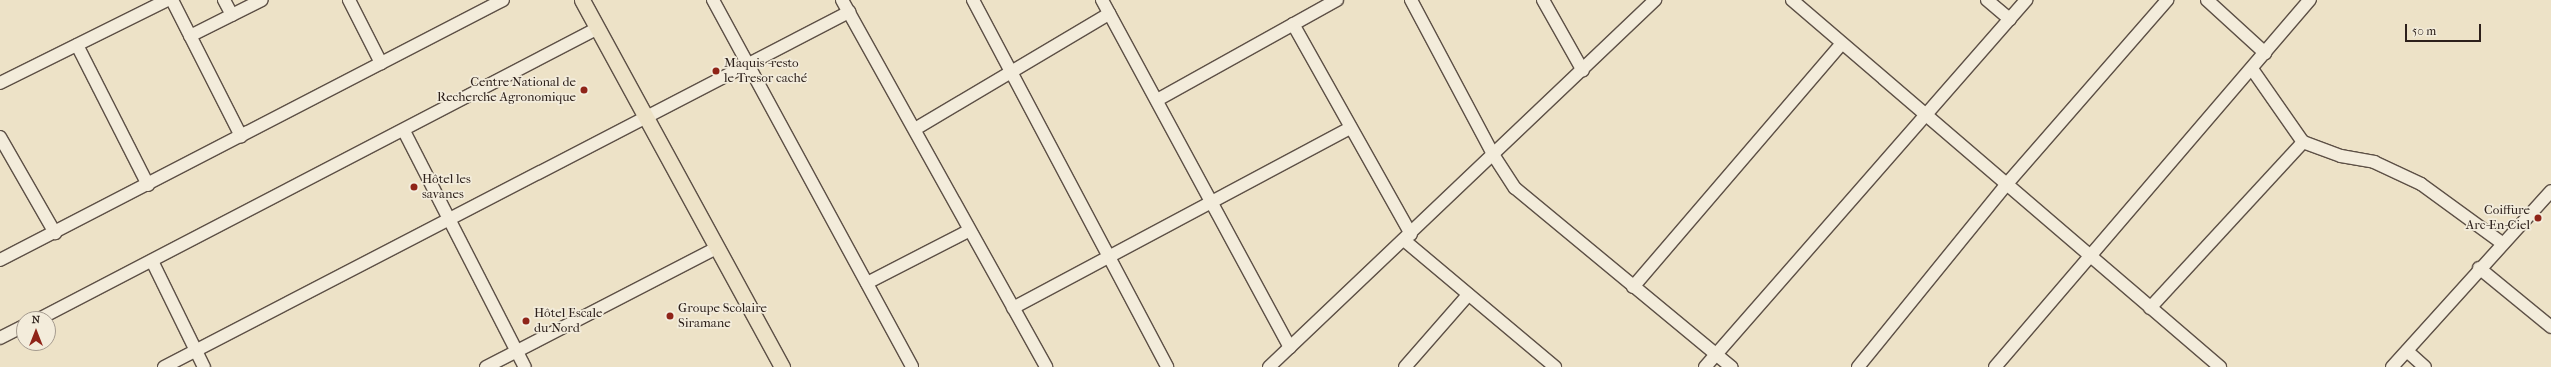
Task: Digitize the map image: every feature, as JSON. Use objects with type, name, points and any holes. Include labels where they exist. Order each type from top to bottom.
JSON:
[{"type":"main road","points":[[582,0],[782,367]]},
{"type":"street","points":[[0,83],[167,0]]},
{"type":"street","points":[[172,0],[241,136]]},
{"type":"street","points":[[224,0],[232,15]]},
{"type":"street","points":[[190,36],[262,0]]},
{"type":"street","points":[[349,0],[382,63]]},
{"type":"street","points":[[0,260],[148,185],[503,0]]},
{"type":"street","points":[[713,0],[750,65],[909,366]]},
{"type":"street","points":[[842,0],[915,129],[968,231],[1046,367]]},
{"type":"street","points":[[973,0],[1167,367]]},
{"type":"street","points":[[1102,0],[1290,347]]},
{"type":"street","points":[[1157,100],[1337,0]]},
{"type":"street","points":[[1411,0],[1505,175],[1530,201],[1730,367]]},
{"type":"street","points":[[1543,0],[1583,71]]},
{"type":"street","points":[[1269,367],[1494,156],[1655,0]]},
{"type":"street","points":[[1792,0],[2005,186],[2094,255],[2150,308],[2220,367]]},
{"type":"street","points":[[1987,0],[2010,19]]},
{"type":"street","points":[[1705,367],[1714,354],[1925,117],[2026,0]]},
{"type":"street","points":[[1858,367],[2005,186],[2167,0]]},
{"type":"street","points":[[2207,0],[2265,53]]},
{"type":"street","points":[[1995,367],[2094,255],[2310,0]]},
{"type":"street","points":[[164,367],[450,219],[648,119],[849,12]]},
{"type":"street","points":[[915,129],[1109,14]]},
{"type":"street","points":[[1293,24],[1408,237],[1468,295],[1555,367]]},
{"type":"street","points":[[55,311],[152,263],[598,28]]},
{"type":"street","points":[[1633,287],[1841,44]]},
{"type":"street","points":[[77,45],[148,185]]},
{"type":"street","points":[[2252,69],[2303,142],[2341,156],[2374,162],[2421,184],[2502,243]]},
{"type":"street","points":[[1013,308],[1350,128]]},
{"type":"street","points":[[404,131],[525,367]]},
{"type":"street","points":[[0,138],[55,233]]},
{"type":"street","points":[[2150,308],[2182,277],[2303,142]]},
{"type":"street","points":[[2392,367],[2479,268],[2551,191]]},
{"type":"street","points":[[867,284],[968,231]]},
{"type":"street","points":[[486,367],[717,248]]},
{"type":"street","points":[[152,263],[204,367]]},
{"type":"street","points":[[2479,268],[2551,328]]},
{"type":"street","points":[[1405,367],[1468,295]]},
{"type":"street","points":[[0,338],[16,330]]},
{"type":"street","points":[[2406,351],[2425,367]]},
{"type":"place","name":"Maquis -resto le Tresor caché","points":[[716,71]]},
{"type":"place","name":"Centre National de Recherche Agronomique","points":[[584,90]]},
{"type":"place","name":"Hôtel les savanes","points":[[414,187]]},
{"type":"place","name":"Coiffure Arc-En-Ciel","points":[[2538,218]]},
{"type":"place","name":"Groupe Scolaire Siramane","points":[[670,316]]},
{"type":"place","name":"Hôtel Escale du Nord","points":[[526,321]]}]
